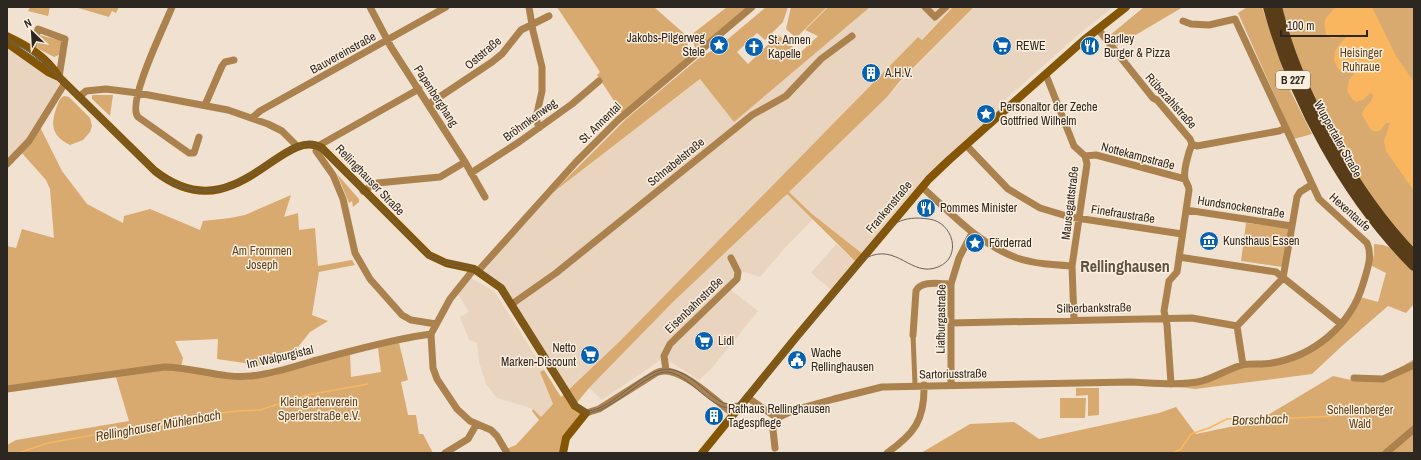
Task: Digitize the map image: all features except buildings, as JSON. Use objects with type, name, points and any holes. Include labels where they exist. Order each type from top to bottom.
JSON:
[{"type":"main road","name":"Frankenstraße","points":[[702,453],[922,187],[966,145],[1098,29],[1126,7]]},
{"type":"main road","name":"Wuppertaler Straße","points":[[1268,7],[1280,50],[1327,149],[1350,187],[1375,223],[1414,266]]},
{"type":"main road","name":"Wuppertaler Straße","points":[[1276,7],[1287,46],[1305,87],[1334,144],[1356,182],[1381,218],[1414,255]]},
{"type":"main road","points":[[7,36],[32,50],[47,61],[62,80],[155,171],[170,182],[188,189],[211,191],[230,187],[244,180],[297,146]]},
{"type":"main road","points":[[7,43],[62,80]]},
{"type":"main road","name":"Rellinghauser Straße","points":[[297,146],[306,143],[318,146],[325,150],[429,255],[446,263],[476,270],[501,288],[575,406],[586,413]]},
{"type":"main road","points":[[563,453],[566,438],[586,413]]},
{"type":"street","points":[[172,7],[140,84],[136,114],[180,147],[192,154],[199,137]]},
{"type":"street","name":"Papenberghang","points":[[370,7],[388,40],[465,162],[485,197]]},
{"type":"street","name":"Bauvereinstraße","points":[[252,118],[260,111],[446,7]]},
{"type":"street","points":[[530,7],[543,78],[536,118],[538,128]]},
{"type":"street","name":"St. Annental","points":[[476,270],[576,162],[618,120],[752,7]]},
{"type":"street","points":[[925,7],[935,17],[944,7]]},
{"type":"street","name":"Oststraße","points":[[428,104],[492,62],[502,54],[521,30],[532,23],[549,16]]},
{"type":"street","name":"Hexentaufe","points":[[1170,384],[1202,381],[1243,365],[1270,364],[1289,360],[1305,353],[1322,342],[1341,324],[1356,301],[1362,288],[1370,259],[1370,249],[1367,243],[1319,199],[1311,185],[1236,19],[1209,25],[1191,24],[1183,21]]},
{"type":"street","points":[[7,164],[29,140],[62,80],[65,39],[38,29],[32,50]]},
{"type":"street","name":"Rübezahlstraße","points":[[1098,29],[1152,98],[1157,100],[1190,139],[1192,144],[1188,152],[1185,178],[1189,190],[1177,272],[1169,281],[1164,311],[1170,384]]},
{"type":"street","name":"Schnabelstraße","points":[[512,304],[556,273],[752,115],[786,96],[821,59],[852,36]]},
{"type":"street","points":[[205,105],[222,66],[225,62],[234,60]]},
{"type":"street","name":"Mausegattstraße","points":[[1046,75],[1074,146],[1085,156],[1087,171],[1072,266],[1074,320]]},
{"type":"street","name":"Bröhmkenweg","points":[[471,174],[538,128],[599,81]]},
{"type":"street","points":[[79,97],[86,91],[95,89],[138,93],[205,105],[252,118],[282,131],[297,146]]},
{"type":"street","points":[[419,89],[318,146],[316,154],[334,175],[343,199],[351,242],[360,265],[398,313],[411,320],[436,324]]},
{"type":"street","points":[[1192,144],[1197,146],[1279,131],[1286,128]]},
{"type":"street","name":"Finefraustraße","points":[[966,145],[998,180],[1022,198],[1051,212],[1080,219],[1182,234]]},
{"type":"street","name":"Nottekampstraße","points":[[1085,156],[1096,155],[1185,178]]},
{"type":"street","points":[[364,191],[377,183],[440,178],[465,162]]},
{"type":"street","points":[[1243,365],[1237,326],[1283,278],[1297,197],[1300,192],[1311,185]]},
{"type":"street","points":[[922,187],[972,233],[1000,250],[1018,258],[1041,264],[1072,266]]},
{"type":"street","name":"Hundsnockenstraße","points":[[1186,210],[1292,226]]},
{"type":"street","name":"Liafburgastraße","points":[[951,385],[951,284],[959,258],[972,233]]},
{"type":"street","points":[[1179,257],[1276,272],[1341,324]]},
{"type":"street","name":"Eisenbahnstraße","points":[[666,370],[664,356],[670,344],[738,279],[738,272],[731,258]]},
{"type":"street","points":[[476,270],[455,292],[431,334],[433,368],[437,379],[457,409],[476,425],[491,430],[497,436],[507,453]]},
{"type":"street","points":[[915,385],[915,351],[913,335],[915,330],[916,291],[922,284],[951,284]]},
{"type":"street","name":"Silberbankstraße","points":[[951,323],[1192,318],[1237,326]]},
{"type":"street","name":"Im Walpurgistal","points":[[7,389],[164,367],[186,368],[218,374],[250,376],[431,334]]},
{"type":"street","points":[[1354,378],[1383,379],[1414,366]]},
{"type":"street","points":[[586,413],[599,409],[656,373],[666,370],[682,376],[733,414]]},
{"type":"street","name":"Sartoriusstraße","points":[[777,418],[794,410],[863,390],[887,386],[1130,382],[1170,384]]},
{"type":"street","points":[[887,453],[905,439],[917,425],[924,406],[924,385]]},
{"type":"street","points":[[747,397],[777,418],[773,430],[775,448]]},
{"type":"street","points":[[445,453],[468,439],[476,425]]},
{"type":"street","points":[[1386,453],[1414,429]]},
{"type":"shaded area","points":[[869,7],[953,7],[921,40],[918,37],[619,342],[567,391],[507,294],[479,270],[546,196],[701,79],[734,122]]},
{"type":"shaded area","points":[[975,7],[1113,7],[1079,34],[998,106],[1002,113],[948,159],[864,255],[812,214],[789,192],[845,138]]},
{"type":"shaded area","points":[[1335,7],[1372,7],[1396,56],[1414,82],[1414,191],[1386,151],[1384,141],[1390,123],[1386,123],[1381,130],[1376,132],[1371,130],[1362,115],[1364,109],[1372,99],[1373,94],[1370,93],[1364,99],[1357,102],[1353,100],[1347,91],[1349,80],[1358,69],[1355,66],[1341,72],[1335,62],[1334,53],[1338,45],[1346,37],[1343,34],[1334,38],[1326,35],[1325,21]]},
{"type":"shaded area","points":[[7,39],[20,45],[42,62],[65,83],[29,139],[7,163]]},
{"type":"shaded area","points":[[787,193],[813,219],[783,250],[760,277],[741,271],[731,290],[758,311],[712,368],[699,380],[668,360],[659,361],[602,400],[589,388],[673,302]]},
{"type":"shaded area","points":[[836,244],[857,263],[834,292],[811,273]]},
{"type":"shaded area","points":[[469,277],[494,291],[544,370],[540,372],[553,404],[541,417],[533,409],[497,398],[486,384],[479,362],[477,343],[469,340],[460,317],[469,312],[456,291]]},
{"type":"green space","points":[[30,7],[50,7],[48,16],[28,11]]},
{"type":"green space","points":[[75,7],[119,7],[116,13],[112,11],[109,17]]},
{"type":"green space","points":[[557,7],[654,7],[688,37],[687,58],[622,113],[597,75],[600,72]]},
{"type":"green space","points":[[727,7],[749,7],[696,51],[691,35]]},
{"type":"green space","points":[[766,7],[788,7],[783,22],[765,40],[757,33],[737,52],[748,64],[778,35],[800,53],[818,36],[805,30],[828,7],[870,7],[734,122],[700,79],[551,194],[626,119],[699,58],[715,50]]},
{"type":"green space","points":[[791,7],[827,7],[796,38],[786,29]]},
{"type":"green space","points":[[953,7],[974,7],[899,82],[887,97],[789,192],[812,214],[864,255],[857,263],[787,194],[673,302],[589,388],[575,405],[585,411],[561,453],[507,453],[506,449],[516,445],[539,420],[532,411],[533,409],[541,417],[553,404],[540,372],[544,370],[561,397],[619,342],[918,37],[922,40]]},
{"type":"green space","points":[[1144,7],[1183,7],[1117,46],[1109,36]]},
{"type":"green space","points":[[1247,7],[1262,7],[1291,92],[1312,134],[1294,139],[1238,13]]},
{"type":"green space","name":"Heisinger Ruhraue","points":[[1264,7],[1414,7],[1414,304],[1406,313],[1388,306],[1312,374],[1195,389],[1180,387],[1180,384],[1241,368],[1269,366],[1324,343],[1360,297],[1378,302],[1386,273],[1370,265],[1374,255],[1374,244],[1383,245],[1398,250],[1372,224]]},
{"type":"green space","points":[[40,35],[62,41],[61,54],[54,57],[37,48]]},
{"type":"green space","points":[[92,95],[113,95],[110,116],[92,99]]},
{"type":"green space","points":[[64,96],[69,97],[90,118],[92,126],[90,132],[83,140],[70,145],[64,142],[57,135],[53,126],[56,109],[60,100]]},
{"type":"green space","name":"Am Frommen Joseph","points":[[39,125],[62,171],[87,204],[123,223],[124,216],[150,209],[200,230],[203,221],[245,215],[291,195],[284,217],[298,213],[299,230],[315,228],[318,266],[352,260],[355,265],[319,272],[312,315],[328,321],[310,332],[298,347],[300,355],[258,365],[217,359],[218,339],[175,341],[183,358],[181,367],[7,389],[7,246],[16,248],[22,229],[54,238],[50,189],[46,180],[21,152]]},
{"type":"green space","points":[[337,174],[359,199],[359,202],[353,207],[352,201],[349,203]]},
{"type":"green space","points":[[1246,223],[1288,228],[1282,267],[1241,261]]},
{"type":"green space","name":"Kleingartenverein Sperberstraße e.V.","points":[[399,343],[408,380],[401,382],[408,415],[416,415],[419,434],[423,434],[433,453],[7,453],[7,445],[16,440],[129,421],[115,374],[179,369],[246,380],[350,354],[351,377],[381,372],[378,348]]},
{"type":"green space","points":[[1414,359],[1414,428],[1385,453],[921,453],[970,424],[1014,422],[1039,439],[1159,413],[1176,407],[1196,434],[1258,421],[1333,376],[1351,380],[1377,382]]},
{"type":"green space","points":[[1076,388],[1099,388],[1099,415],[1088,416],[1088,395],[1076,396]]},
{"type":"green space","points":[[1060,398],[1086,398],[1085,418],[1060,418]]},
{"type":"green space","name":"Schellenberger Wald","points":[[1414,429],[1414,453],[1387,453]]},
{"type":"waterway","name":"Rellinghauser Mühlenbach","points":[[18,453],[48,443],[93,435],[129,431],[186,418],[236,411],[260,410],[307,395],[368,384]]},
{"type":"waterway","name":"Borschbach","points":[[1173,453],[1181,449],[1191,434],[1209,428],[1227,419],[1248,418],[1252,420],[1335,416]]},
{"type":"tram line","points":[[7,38],[44,61],[155,170],[183,186],[208,190],[230,185],[287,150],[303,143],[320,145],[427,253],[443,260],[470,266],[487,274],[502,286],[576,404],[587,411],[598,409],[609,403],[643,378],[655,372],[666,369],[677,371],[689,377],[723,403],[739,403],[874,243],[897,222],[911,218],[920,218],[929,219],[944,226],[952,240],[951,256],[946,262],[938,267],[928,269],[920,268],[887,254],[877,254],[866,258],[745,403],[735,408],[725,407],[715,403],[678,375],[668,372],[660,373],[650,378],[606,407],[585,413],[574,406],[498,287],[474,270],[442,263],[428,256],[322,150],[311,145],[299,147],[231,188],[202,192],[176,186],[153,172],[42,62],[7,40]]},
{"type":"place","name":"Jakobs-Pilgerweg Stele","points":[[719,45]]},
{"type":"place","name":"REWE","points":[[1002,46]]},
{"type":"place","name":"Barlley Burger & Pizza","points":[[1090,46]]},
{"type":"place","name":"St. Annen Kapelle","points":[[754,47]]},
{"type":"place","name":"A.H.V.","points":[[871,73]]},
{"type":"place","name":"Personaltor der Zeche Gottfried Wilhelm","points":[[986,114]]},
{"type":"place","name":"Pommes Minister","points":[[926,208]]},
{"type":"place","name":"Kunsthaus Essen","points":[[1209,241]]},
{"type":"place","name":"Förderrad","points":[[975,243]]},
{"type":"place","name":"Lidl","points":[[704,341]]},
{"type":"place","name":"Netto Marken-Discount","points":[[590,355]]},
{"type":"place","name":"Wache Rellinghausen","points":[[797,360]]},
{"type":"place","name":"Rathaus Rellinghausen Tagespflege","points":[[714,416]]},
{"type":"district","name":"Rellinghausen","points":[[1125,266]]}]
